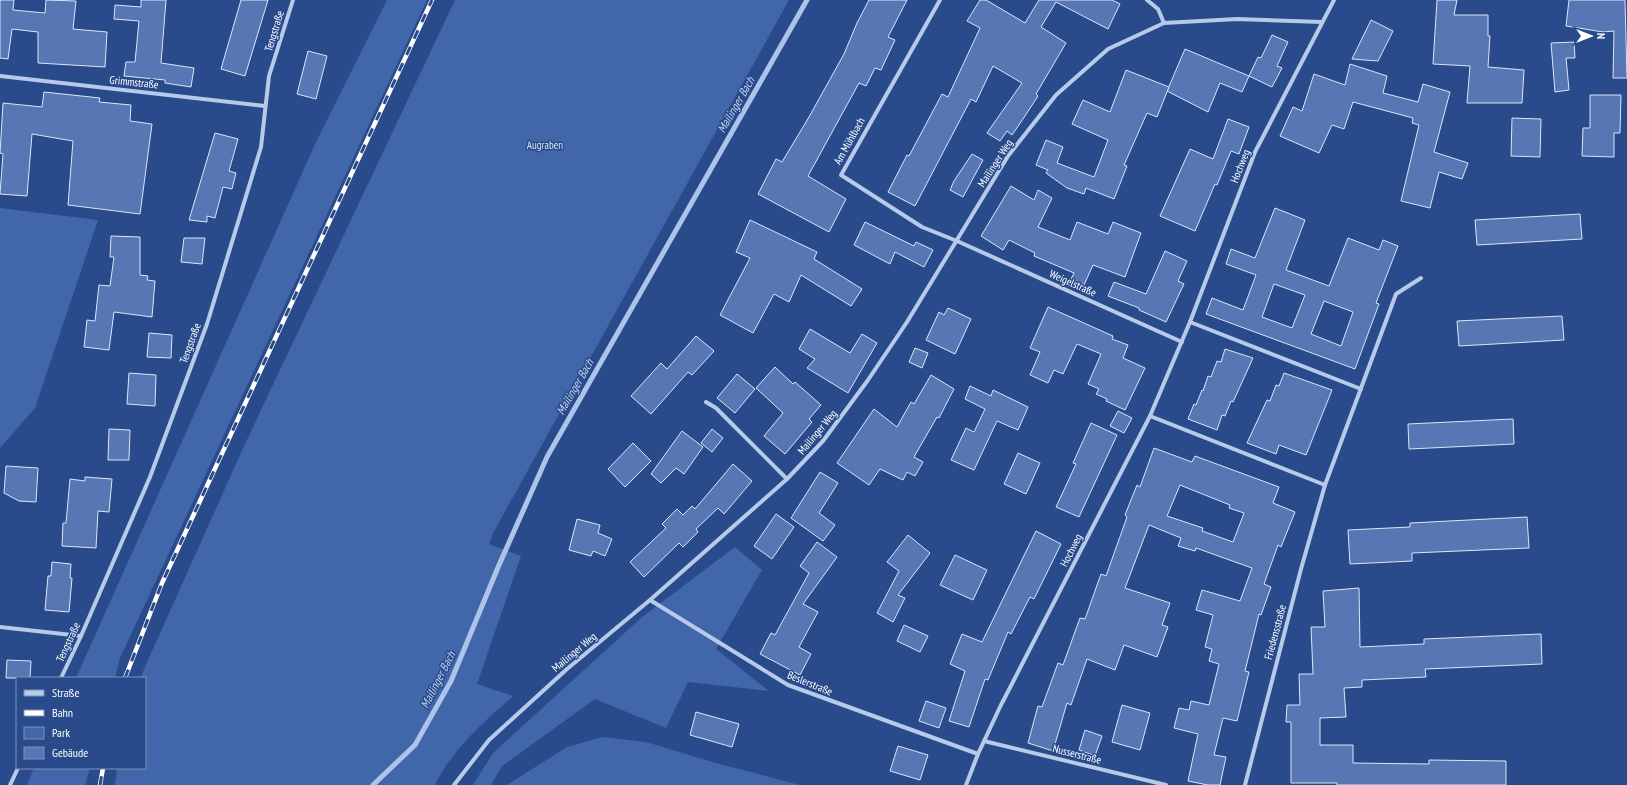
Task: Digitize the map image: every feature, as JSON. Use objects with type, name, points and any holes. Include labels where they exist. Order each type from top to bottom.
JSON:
[{"type":"street","name":"Tengstraße","points":[[61,677],[81,636],[150,477],[207,324],[261,147],[269,76],[293,0]]},
{"type":"street","name":"Am Mühlbach","points":[[940,0],[840,175],[922,227],[957,240]]},
{"type":"street","points":[[1147,0],[1158,9],[1164,23]]},
{"type":"street","name":"Hochweg","points":[[966,785],[984,741],[1150,416],[1190,322],[1255,152],[1334,0]]},
{"type":"street","name":"Mailinger Weg","points":[[454,785],[490,740],[567,669],[650,600],[787,479],[823,441],[868,380],[957,240],[1008,156],[1056,95],[1108,49],[1164,23],[1237,19],[1322,22]]},
{"type":"street","name":"Grimmstraße","points":[[0,76],[265,106]]},
{"type":"street","name":"Weigelstraße","points":[[957,240],[1182,342]]},
{"type":"street","name":"Friedensstraße","points":[[1245,785],[1301,569],[1325,485],[1396,294],[1421,278]]},
{"type":"street","points":[[1190,322],[1361,389]]},
{"type":"street","points":[[706,402],[716,408],[787,479]]},
{"type":"street","points":[[1150,416],[1325,485]]},
{"type":"street","name":"Beslerstraße","points":[[650,600],[788,686],[978,754]]},
{"type":"street","points":[[0,627],[81,636]]},
{"type":"street","name":"Nusserstraße","points":[[984,741],[1166,785]]},
{"type":"street","points":[[10,785],[18,769]]},
{"type":"green space","points":[[387,0],[427,0],[120,658],[115,677],[76,677],[316,142]]},
{"type":"green space","name":"Augraben","points":[[455,0],[789,0],[493,533],[489,544],[521,556],[477,684],[513,696],[480,726],[460,748],[450,760],[435,785],[115,785],[117,769],[146,769],[146,677],[141,677],[244,446]]},
{"type":"green space","points":[[0,208],[98,220],[35,408],[0,448]]},
{"type":"green space","points":[[735,547],[762,570],[716,649],[769,691],[688,682],[666,728],[595,699],[502,766],[491,785],[473,785],[493,753],[642,617]]},
{"type":"green space","points":[[602,737],[646,742],[712,762],[800,785],[507,785],[567,747]]},
{"type":"green space","points":[[34,769],[90,769],[85,785],[27,785]]},
{"type":"building","points":[[0,0],[14,0],[13,10],[45,13],[46,0],[76,1],[73,29],[107,32],[105,67],[38,63],[38,32],[12,29],[8,59],[0,58]]},
{"type":"building","points":[[141,0],[166,0],[161,63],[194,68],[191,87],[165,83],[165,80],[124,76],[126,62],[135,62],[139,21],[114,19],[115,5],[141,7]]},
{"type":"building","points":[[241,0],[268,0],[245,76],[221,69]]},
{"type":"building","points":[[869,0],[907,0],[888,37],[895,40],[881,70],[875,68],[866,86],[859,83],[808,176],[846,199],[829,232],[758,194],[776,159],[782,162],[809,117],[844,54],[857,23]]},
{"type":"building","points":[[980,0],[986,0],[1025,23],[1039,0],[1112,0],[1120,4],[1108,29],[1056,2],[1041,27],[1066,43],[1036,94],[1038,96],[1021,122],[1012,135],[1007,131],[1000,141],[987,133],[1022,83],[993,66],[976,102],[971,99],[915,206],[888,192],[907,155],[909,156],[942,94],[948,97],[980,28],[967,21]]},
{"type":"building","points":[[1437,0],[1457,0],[1454,15],[1488,15],[1488,36],[1490,36],[1488,67],[1524,70],[1522,103],[1467,103],[1470,66],[1433,64]]},
{"type":"building","points":[[1569,0],[1625,0],[1627,78],[1613,78],[1614,31],[1603,32],[1566,26]]},
{"type":"building","points":[[1371,20],[1393,31],[1378,61],[1352,59]]},
{"type":"building","points":[[1272,35],[1288,42],[1277,66],[1282,68],[1272,87],[1249,76],[1258,57],[1261,58]]},
{"type":"building","points":[[1574,42],[1575,58],[1566,58],[1569,90],[1555,92],[1551,43]]},
{"type":"building","points":[[1185,49],[1249,76],[1242,92],[1220,83],[1208,112],[1167,91]]},
{"type":"building","points":[[308,51],[327,56],[316,99],[297,94]]},
{"type":"building","points":[[1350,64],[1387,76],[1383,93],[1418,102],[1423,84],[1450,92],[1434,152],[1468,163],[1462,179],[1439,172],[1430,208],[1401,201],[1419,125],[1412,123],[1413,118],[1353,102],[1344,129],[1332,125],[1319,153],[1280,136],[1293,107],[1302,111],[1314,74],[1345,85]]},
{"type":"building","points":[[1126,70],[1169,87],[1157,117],[1147,113],[1124,165],[1127,166],[1114,199],[1086,188],[1084,194],[1067,188],[1046,173],[1048,170],[1036,165],[1046,140],[1063,147],[1057,163],[1094,177],[1108,140],[1072,124],[1083,100],[1110,112]]},
{"type":"building","points":[[44,92],[100,98],[99,102],[131,105],[130,121],[152,124],[140,214],[68,205],[73,141],[32,134],[27,196],[0,194],[3,154],[0,153],[3,103],[42,107]]},
{"type":"building","points":[[1590,95],[1621,95],[1620,133],[1614,133],[1614,157],[1582,156],[1583,128],[1590,128]]},
{"type":"building","points":[[1512,118],[1541,119],[1540,157],[1511,156]]},
{"type":"building","points":[[1228,119],[1249,127],[1239,154],[1231,151],[1195,231],[1160,216],[1190,149],[1213,159]]},
{"type":"building","points":[[215,133],[238,139],[229,171],[236,173],[232,189],[223,187],[215,218],[207,216],[207,222],[189,220]]},
{"type":"building","points":[[972,154],[983,160],[963,197],[950,190],[954,181]]},
{"type":"building","points":[[1011,186],[1034,200],[1038,190],[1052,198],[1038,227],[1070,240],[1077,222],[1108,234],[1113,222],[1141,233],[1125,277],[1093,265],[1084,285],[1071,279],[1074,273],[1034,256],[1035,253],[1009,240],[1003,250],[981,236]]},
{"type":"building","points":[[1275,208],[1305,220],[1286,270],[1329,286],[1348,238],[1379,250],[1383,240],[1398,246],[1376,303],[1379,304],[1355,369],[1206,314],[1212,298],[1243,310],[1256,275],[1226,264],[1231,249],[1255,258]],"holes":[[[1274,284],[1305,295],[1292,328],[1262,317]],[[1324,301],[1353,312],[1341,346],[1311,334]]]},
{"type":"building","points":[[1580,214],[1582,239],[1477,245],[1475,220]]},
{"type":"building","points":[[750,220],[817,252],[814,259],[862,289],[851,306],[801,275],[789,302],[774,294],[753,333],[720,315],[750,258],[736,252]]},
{"type":"building","points":[[865,222],[914,246],[916,242],[933,250],[924,267],[895,252],[890,264],[854,245]]},
{"type":"building","points":[[111,236],[140,237],[140,275],[148,276],[147,280],[155,281],[152,317],[114,312],[109,350],[84,347],[87,320],[95,321],[99,285],[110,286],[114,257],[110,257]]},
{"type":"building","points":[[184,238],[205,238],[202,264],[181,262]]},
{"type":"building","points":[[1165,251],[1187,261],[1178,281],[1184,284],[1166,322],[1139,310],[1139,308],[1108,296],[1114,282],[1146,294]]},
{"type":"building","points":[[1048,307],[1113,336],[1112,339],[1128,345],[1123,358],[1145,368],[1125,410],[1106,401],[1107,399],[1096,394],[1099,389],[1088,384],[1101,354],[1077,344],[1063,374],[1054,370],[1048,383],[1030,375],[1040,352],[1030,348]]},
{"type":"building","points":[[948,308],[971,319],[955,354],[926,340],[939,312],[944,315]]},
{"type":"building","points":[[1562,316],[1564,340],[1459,346],[1457,321]]},
{"type":"building","points":[[810,329],[850,353],[862,334],[877,343],[848,393],[807,368],[815,359],[799,349]]},
{"type":"building","points":[[149,333],[172,335],[171,358],[147,357]]},
{"type":"building","points":[[696,336],[714,351],[692,375],[688,372],[651,414],[631,396],[661,363],[667,369]]},
{"type":"building","points":[[915,348],[928,353],[922,368],[909,362]]},
{"type":"building","points":[[1225,349],[1253,358],[1233,402],[1231,401],[1225,416],[1222,415],[1217,430],[1188,419],[1194,404],[1196,405],[1202,390],[1203,391],[1208,376],[1211,377],[1217,361],[1221,362]]},
{"type":"building","points":[[775,367],[793,384],[795,382],[821,405],[809,419],[812,422],[785,454],[764,436],[783,413],[756,388]]},
{"type":"building","points":[[129,373],[156,375],[155,406],[127,404]]},
{"type":"building","points":[[1284,373],[1332,390],[1306,455],[1279,445],[1276,454],[1247,443],[1267,400],[1270,401],[1276,385],[1279,386]]},
{"type":"building","points":[[737,374],[755,389],[735,413],[717,398]]},
{"type":"building","points":[[931,375],[954,389],[939,418],[937,417],[914,457],[923,462],[915,476],[907,472],[903,480],[880,469],[869,485],[837,463],[874,409],[897,427],[911,402],[914,404]]},
{"type":"building","points":[[970,386],[991,396],[993,390],[1028,407],[1018,430],[997,421],[974,470],[951,460],[966,428],[974,432],[985,409],[965,399]]},
{"type":"building","points":[[1118,411],[1132,418],[1124,433],[1110,426]]},
{"type":"building","points":[[1513,419],[1514,444],[1409,449],[1408,424]]},
{"type":"building","points":[[1091,423],[1117,435],[1079,517],[1056,507],[1076,464],[1073,463]]},
{"type":"building","points":[[109,429],[130,430],[129,460],[108,460]]},
{"type":"building","points":[[712,429],[723,438],[712,452],[701,443]]},
{"type":"building","points":[[682,431],[703,447],[684,474],[676,468],[661,483],[651,474]]},
{"type":"building","points":[[633,443],[651,461],[625,487],[608,469]]},
{"type":"building","points":[[1154,448],[1192,462],[1195,456],[1279,487],[1273,503],[1295,512],[1281,547],[1278,545],[1264,584],[1271,587],[1261,615],[1259,614],[1245,671],[1249,672],[1237,721],[1223,718],[1214,755],[1226,757],[1220,785],[1208,785],[1188,781],[1198,734],[1174,728],[1179,708],[1189,710],[1191,701],[1209,705],[1219,664],[1209,661],[1212,649],[1205,647],[1213,615],[1196,610],[1202,590],[1240,601],[1252,568],[1196,548],[1195,551],[1178,546],[1181,538],[1149,525],[1125,588],[1170,603],[1162,625],[1168,627],[1157,657],[1124,645],[1115,670],[1087,659],[1071,705],[1067,703],[1053,751],[1028,743],[1038,706],[1042,707],[1058,663],[1063,665],[1080,618],[1085,619],[1101,574],[1106,576],[1127,517],[1125,515],[1137,485],[1140,487]],"holes":[[[1180,485],[1230,505],[1229,508],[1244,513],[1233,542],[1202,531],[1203,528],[1167,516]]]},
{"type":"building","points":[[1018,453],[1040,463],[1026,494],[1004,484]]},
{"type":"building","points":[[733,464],[752,481],[724,514],[718,508],[696,529],[698,532],[683,547],[679,543],[644,577],[630,562],[666,528],[662,524],[677,509],[683,515],[692,506],[695,509]]},
{"type":"building","points":[[6,466],[38,468],[36,502],[19,501],[4,493]]},
{"type":"building","points":[[820,472],[838,483],[819,513],[835,525],[823,541],[791,518]]},
{"type":"building","points":[[85,477],[112,479],[109,512],[98,511],[96,548],[62,546],[63,523],[66,523],[70,479],[85,481]]},
{"type":"building","points":[[776,514],[794,527],[772,559],[754,546]]},
{"type":"building","points":[[1527,517],[1529,548],[1412,553],[1412,561],[1350,564],[1348,530],[1410,527],[1410,523]]},
{"type":"building","points":[[577,519],[600,525],[598,533],[612,539],[605,556],[593,551],[591,556],[569,550]]},
{"type":"building","points":[[1036,531],[1061,544],[1034,599],[1030,597],[1011,634],[1008,632],[988,680],[985,679],[969,727],[949,721],[965,671],[950,664],[962,634],[982,642]]},
{"type":"building","points":[[908,535],[930,553],[898,595],[905,598],[893,622],[877,613],[899,571],[887,562]]},
{"type":"building","points":[[817,542],[837,557],[803,604],[818,612],[799,647],[811,654],[800,675],[760,654],[771,633],[775,635],[809,573],[800,566]]},
{"type":"building","points":[[955,555],[987,570],[973,600],[940,585]]},
{"type":"building","points":[[52,562],[71,564],[70,578],[72,578],[69,612],[45,610],[48,576],[51,576]]},
{"type":"building","points":[[1359,588],[1360,647],[1424,644],[1424,639],[1541,634],[1542,664],[1425,669],[1426,677],[1362,680],[1362,687],[1344,688],[1346,717],[1320,718],[1320,745],[1353,745],[1353,763],[1429,764],[1429,760],[1506,761],[1506,785],[1337,785],[1337,783],[1291,783],[1291,722],[1286,722],[1287,705],[1300,705],[1299,674],[1313,674],[1311,627],[1325,627],[1323,591]]},
{"type":"building","points":[[904,625],[928,636],[920,652],[897,641]]},
{"type":"building","points":[[7,660],[31,661],[30,677],[6,678]]},
{"type":"building","points":[[926,701],[946,708],[939,728],[919,721]]},
{"type":"building","points":[[1122,705],[1150,713],[1140,750],[1112,742]]},
{"type":"building","points":[[696,712],[739,724],[732,747],[690,735]]},
{"type":"building","points":[[1085,730],[1102,736],[1095,756],[1079,750]]},
{"type":"building","points":[[898,746],[928,755],[920,780],[890,771]]},
{"type":"waterway","name":"Mailinger Bach","points":[[373,785],[415,745],[451,681],[499,565],[547,457],[807,0]]},
{"type":"railway","points":[[125,677],[162,583],[432,0]]},
{"type":"railway","points":[[100,785],[103,769]]}]
